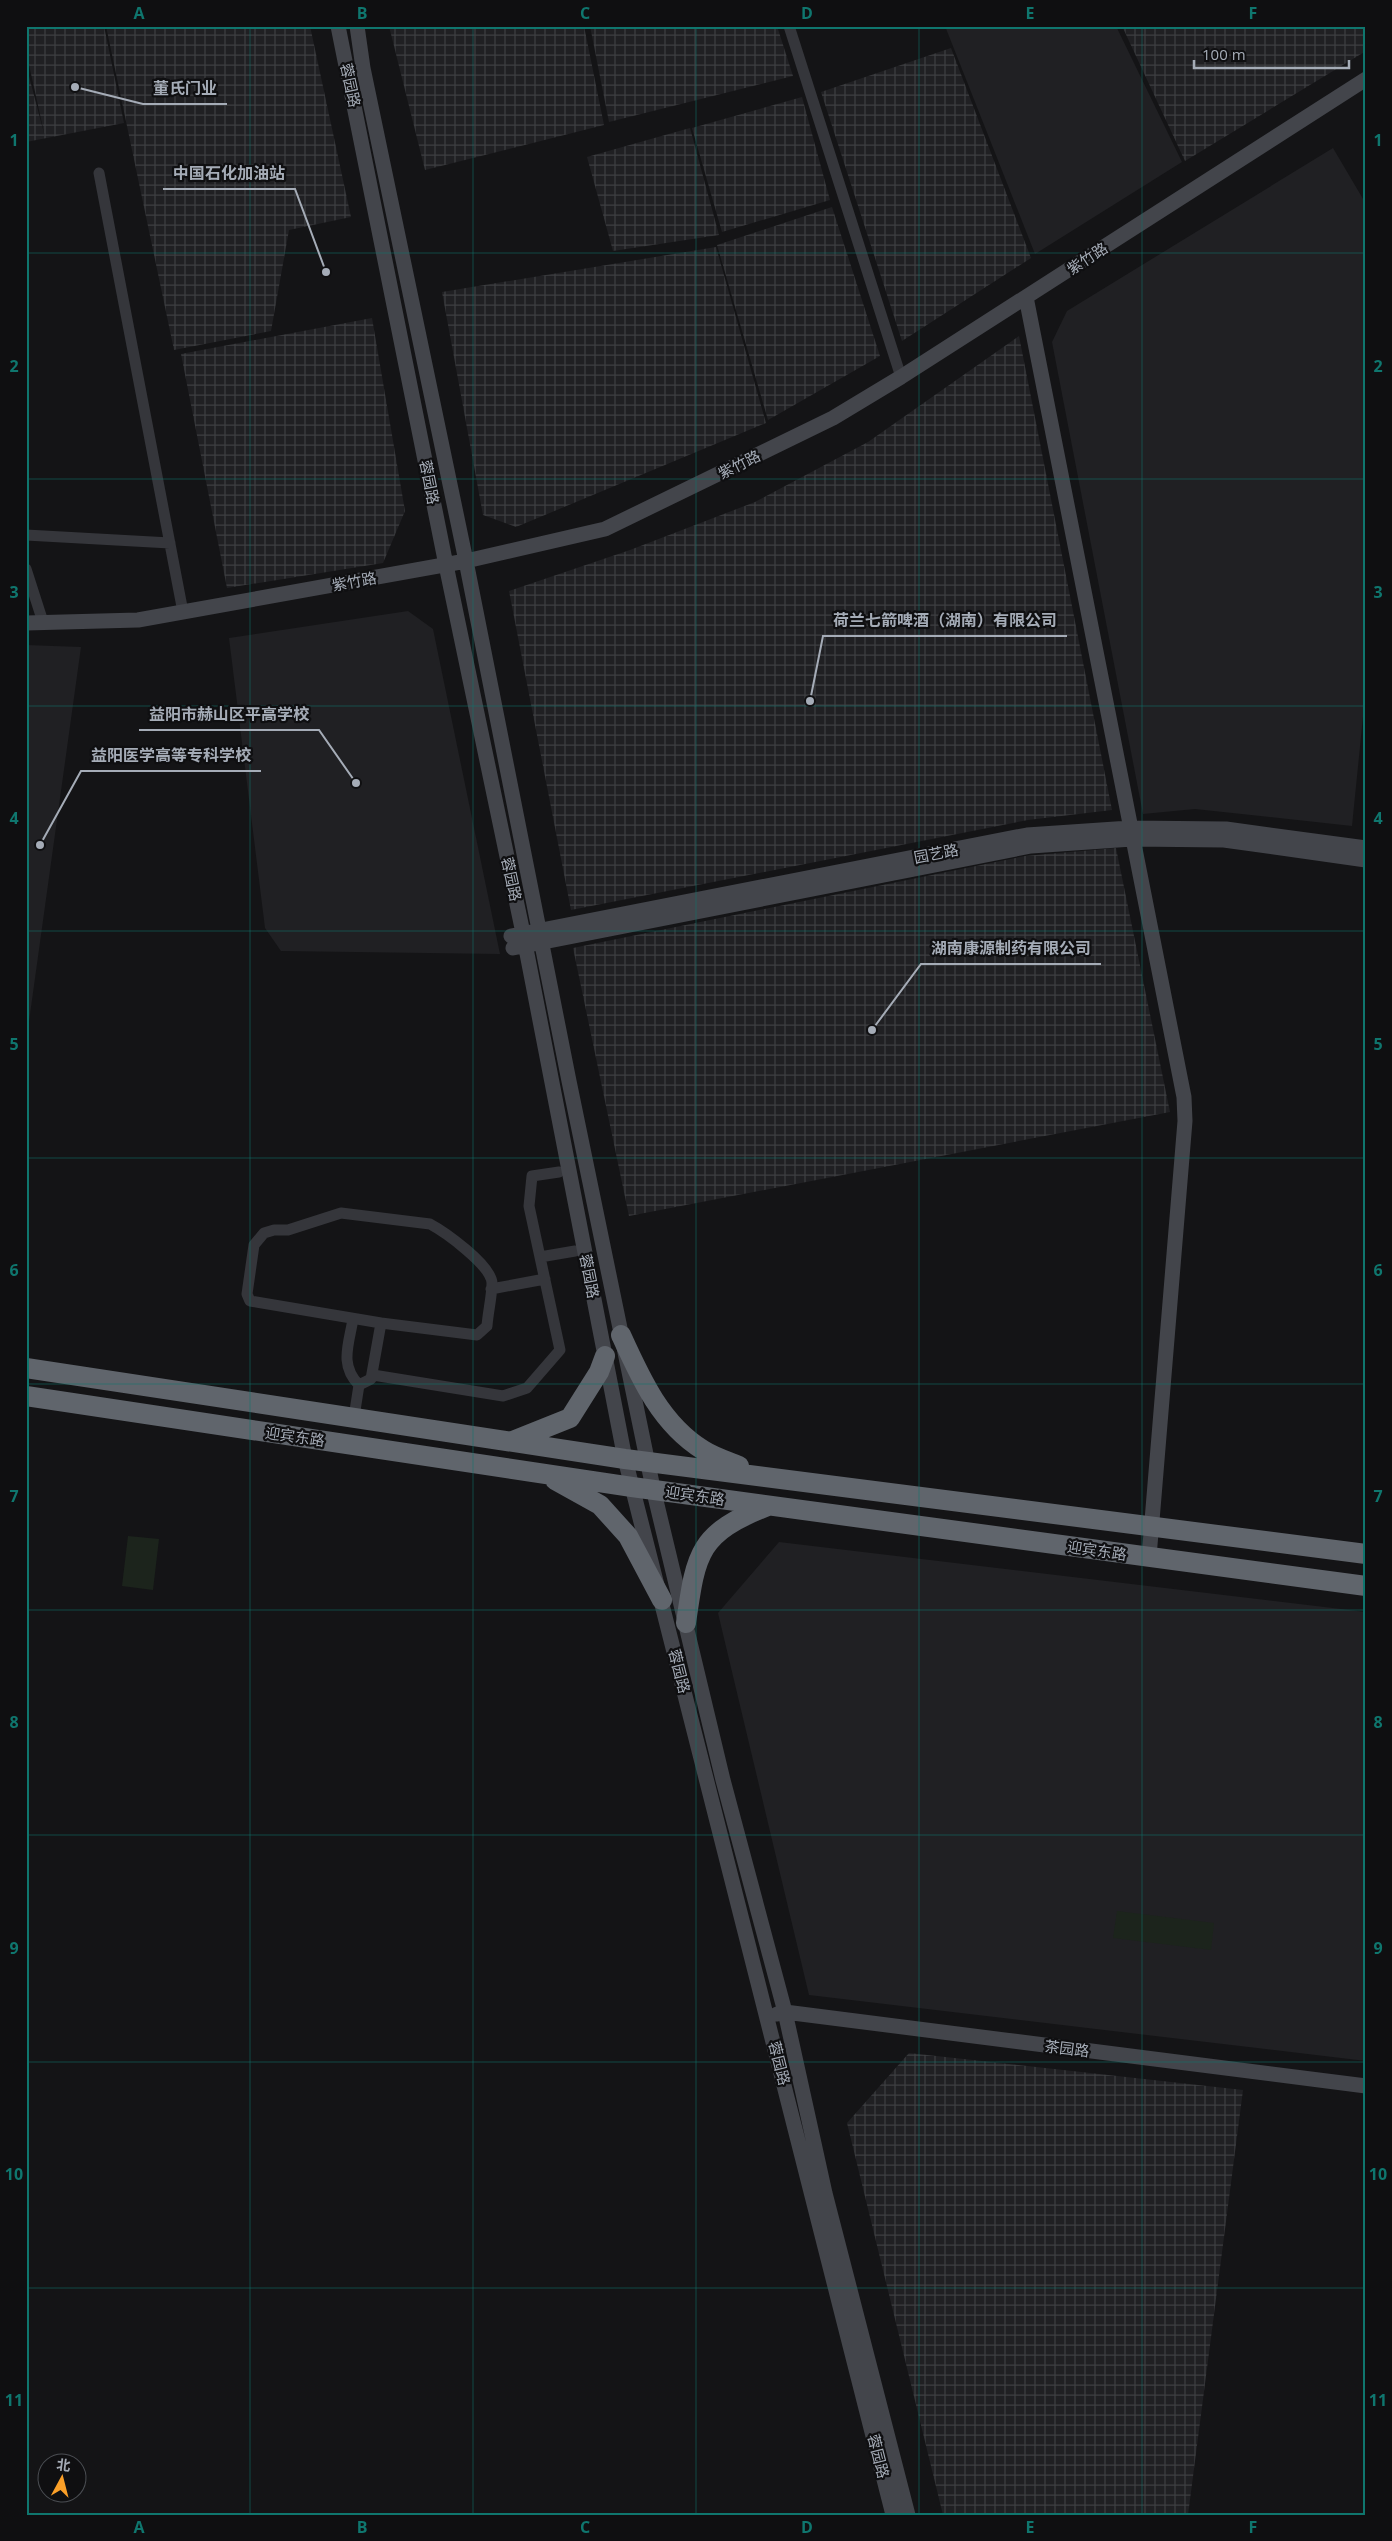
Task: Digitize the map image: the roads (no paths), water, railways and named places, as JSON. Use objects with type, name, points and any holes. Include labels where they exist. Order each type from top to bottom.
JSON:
[{"type":"highway","points":[[621,1336],[644,1386],[673,1426],[704,1451],[770,1476],[773,1506],[736,1518],[709,1539],[694,1573],[686,1623]]},
{"type":"highway","points":[[514,1441],[570,1418],[599,1372],[605,1356]]},
{"type":"highway","name":"迎宾东路","points":[[26,1368],[625,1458],[1366,1554]]},
{"type":"highway","name":"迎宾东路","points":[[26,1396],[632,1487],[653,1488],[1366,1586]]},
{"type":"highway","points":[[486,1465],[490,1437]]},
{"type":"highway","points":[[542,1473],[600,1505],[628,1536],[662,1600]]},
{"type":"street","name":"蓉园路","points":[[338,26],[446,565],[518,941],[625,1458],[894,2515]]},
{"type":"street","name":"蓉园路","points":[[357,26],[367,87],[466,561],[540,936],[653,1488],[723,1780],[786,2012],[825,2193],[908,2515]]},
{"type":"street","points":[[790,26],[901,378]]},
{"type":"street","name":"紫竹路","points":[[26,623],[138,620],[446,565],[604,529],[833,418],[901,378],[1366,79]]},
{"type":"street","points":[[99,173],[183,612]]},
{"type":"street","points":[[1026,297],[1184,1097],[1185,1121],[1150,1557]]},
{"type":"street","points":[[26,535],[170,543]]},
{"type":"street","points":[[26,569],[43,622]]},
{"type":"street","name":"园艺路","points":[[518,941],[1001,851],[1131,833],[1226,829],[1366,848]]},
{"type":"street","name":"园艺路","points":[[1131,833],[1224,840],[1366,860]]},
{"type":"street","points":[[373,1375],[503,1396],[527,1388],[560,1350],[529,1206],[532,1176],[559,1172]]},
{"type":"street","points":[[341,1212],[430,1224],[484,1266],[492,1281],[487,1326],[476,1335],[353,1319],[250,1301],[247,1294],[254,1245],[264,1233],[274,1230],[288,1230],[341,1212]]},
{"type":"street","points":[[540,1257],[575,1251]]},
{"type":"street","points":[[491,1289],[545,1279]]},
{"type":"street","points":[[353,1319],[346,1364],[351,1376],[359,1385]]},
{"type":"street","points":[[359,1385],[371,1379],[373,1375],[381,1323]]},
{"type":"street","points":[[354,1417],[359,1385]]},
{"type":"street","name":"茶园路","points":[[768,2016],[786,2012],[1366,2086]]},
{"type":"place","name":"董氏门业","points":[[75,87]]},
{"type":"place","name":"中国石化加油站","points":[[326,272]]},
{"type":"place","name":"荷兰七箭啤酒（湖南）有限公司","points":[[810,701]]},
{"type":"place","name":"益阳市赫山区平高学校","points":[[356,783]]},
{"type":"place","name":"益阳医学高等专科学校","points":[[40,845]]},
{"type":"place","name":"湖南康源制药有限公司","points":[[872,1030]]}]
